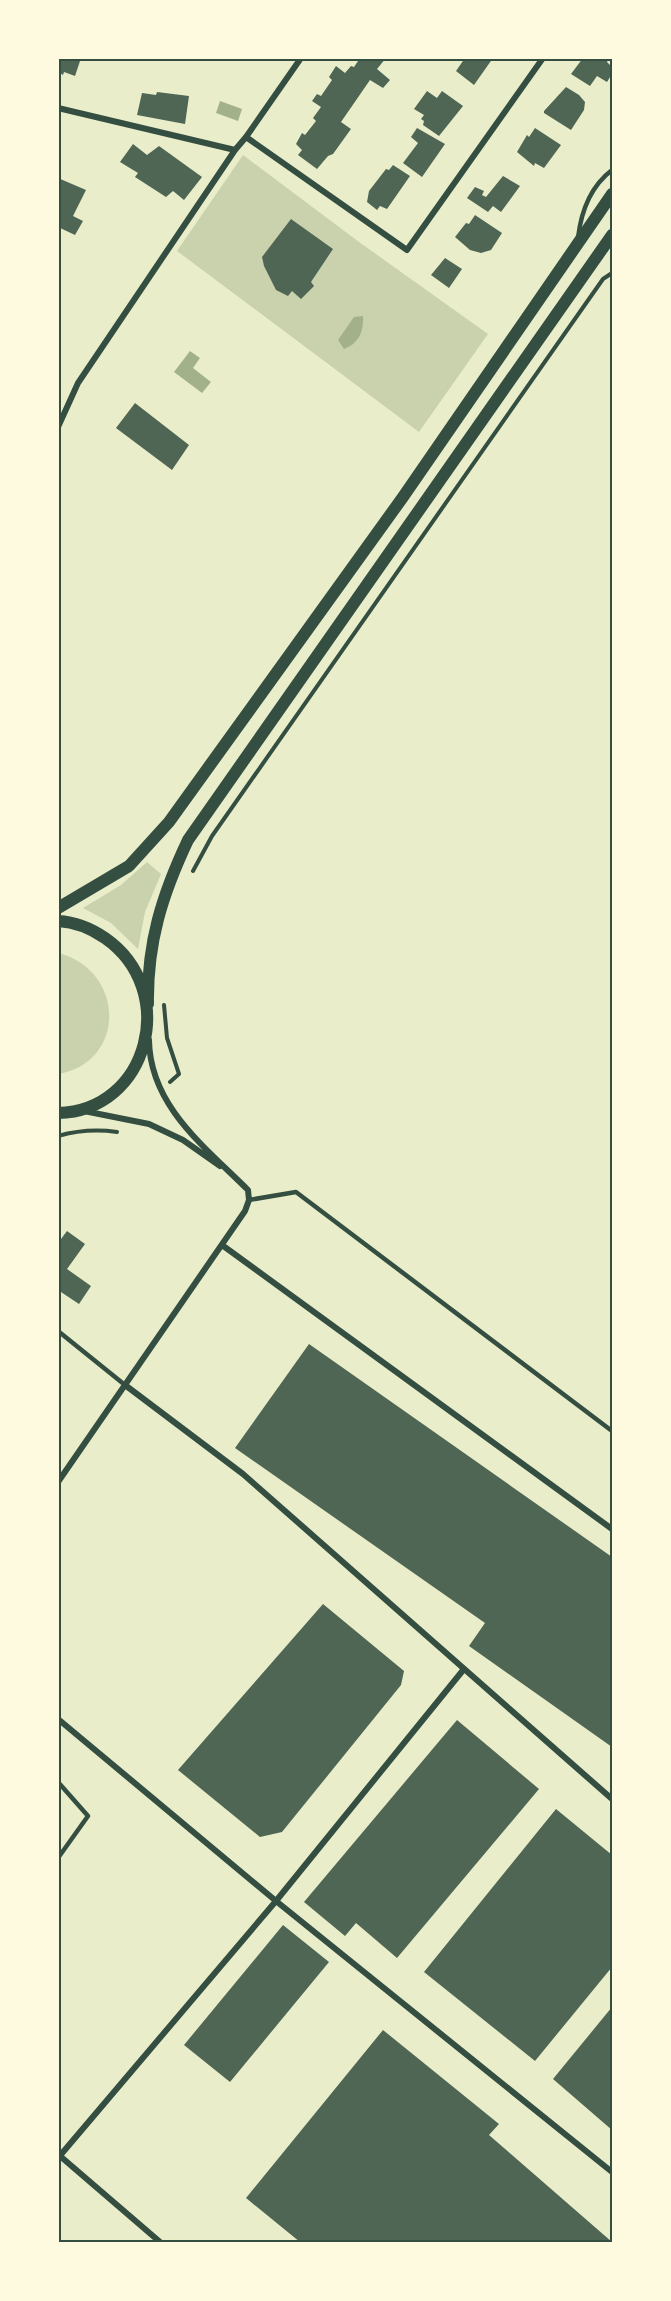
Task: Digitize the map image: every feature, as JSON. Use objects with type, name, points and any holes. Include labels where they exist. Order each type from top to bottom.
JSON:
[{"type":"main road","points":[[58,908],[129,866],[169,822],[403,496],[612,194]]},
{"type":"main road","points":[[61,1114],[79,1110],[100,1101],[118,1088],[133,1070],[143,1049],[148,1027],[148,969],[152,939],[174,869],[188,840],[612,235]]},
{"type":"main road","points":[[58,921],[93,930],[119,948],[138,974],[148,1004]]},
{"type":"street","points":[[58,427],[78,383],[235,150],[301,58]]},
{"type":"street","points":[[246,137],[407,250],[543,58]]},
{"type":"street","points":[[58,108],[235,150]]},
{"type":"street","points":[[58,1482],[222,1245],[245,1211],[249,1200],[248,1190],[190,1133],[168,1105],[151,1061],[148,1027]]},
{"type":"street","points":[[79,1110],[149,1124],[183,1140],[235,1177]]},
{"type":"street","points":[[222,1245],[612,1529]]},
{"type":"street","points":[[125,1385],[243,1474],[612,1799]]},
{"type":"street","points":[[160,2242],[59,2157],[276,1901],[464,1669]]},
{"type":"street","points":[[58,1719],[276,1901],[612,2172]]},
{"type":"street","points":[[145,2242],[151,2235]]},
{"type":"lane","points":[[578,244],[580,218],[585,206],[597,186],[612,170]]},
{"type":"lane","points":[[249,1200],[296,1192],[612,1431]]},
{"type":"lane","points":[[58,1331],[125,1385]]},
{"type":"lane","points":[[58,1782],[88,1816],[58,1858]]},
{"type":"path","points":[[189,878],[212,836],[239,797],[603,279],[612,273]]},
{"type":"path","points":[[164,1002],[167,1038],[179,1074],[168,1083]]},
{"type":"shaded area","points":[[220,101],[242,109],[238,121],[216,113]]},
{"type":"shaded area","points":[[243,155],[359,242],[488,334],[419,432],[177,251]]},
{"type":"shaded area","points":[[363,316],[360,336],[344,349],[338,340],[354,317]]},
{"type":"shaded area","points":[[190,351],[200,358],[193,368],[211,382],[202,393],[174,372]]},
{"type":"shaded area","points":[[147,862],[161,874],[145,912],[138,949],[111,923],[83,908],[121,885]]},
{"type":"shaded area","points":[[59,953],[81,963],[96,978],[106,996],[109,1015],[106,1035],[97,1052],[81,1066],[59,1074]]},
{"type":"building","points":[[58,58],[81,58],[75,76],[58,72]]},
{"type":"building","points":[[360,58],[386,58],[377,69],[390,80],[383,88],[370,80],[341,122],[351,129],[333,154],[328,156],[317,169],[298,155],[302,150],[296,144],[302,133],[305,135],[316,121],[313,118],[321,107],[312,101],[317,94],[321,96],[332,80],[329,77],[336,66],[345,73],[351,66],[354,67]]},
{"type":"building","points":[[465,58],[493,58],[474,85],[456,71]]},
{"type":"building","points":[[583,58],[609,58],[607,62],[612,67],[612,74],[607,82],[597,76],[590,86],[571,74]]},
{"type":"building","points":[[566,87],[585,102],[584,110],[571,130],[544,113]]},
{"type":"building","points":[[427,91],[437,98],[442,91],[463,106],[439,136],[423,125],[424,121],[421,119],[424,115],[414,109]]},
{"type":"building","points":[[157,92],[189,96],[185,124],[137,115],[142,93],[156,95]]},
{"type":"building","points":[[417,128],[445,144],[422,177],[403,163],[418,143],[411,137]]},
{"type":"building","points":[[535,128],[561,145],[544,168],[535,163],[534,166],[517,152],[527,135],[529,137]]},
{"type":"building","points":[[133,144],[147,155],[159,146],[202,177],[184,200],[173,191],[166,197],[135,177],[138,173],[120,162]]},
{"type":"building","points":[[393,165],[410,176],[387,209],[380,206],[377,210],[367,202],[369,191],[386,169],[389,170]]},
{"type":"building","points":[[503,176],[520,186],[501,212],[493,206],[488,212],[467,198],[475,187],[484,191],[482,195],[486,197]]},
{"type":"building","points":[[58,178],[86,190],[73,216],[83,221],[75,235],[58,227]]},
{"type":"building","points":[[475,215],[502,233],[491,250],[481,253],[470,250],[455,237]]},
{"type":"building","points":[[291,219],[333,249],[311,282],[314,286],[301,299],[292,291],[288,296],[276,290],[262,257]]},
{"type":"building","points":[[445,258],[462,269],[449,288],[431,275]]},
{"type":"building","points":[[135,403],[189,445],[172,470],[116,428]]},
{"type":"building","points":[[67,1231],[85,1244],[67,1269],[91,1286],[79,1304],[58,1290],[58,1243]]},
{"type":"building","points":[[309,1344],[612,1557],[612,1747],[469,1646],[485,1623],[235,1448]]},
{"type":"building","points":[[323,1604],[404,1671],[401,1685],[282,1832],[260,1837],[178,1770]]},
{"type":"building","points":[[457,1720],[539,1789],[397,1958],[356,1923],[345,1936],[304,1902]]},
{"type":"building","points":[[556,1809],[612,1855],[612,1967],[535,2061],[424,1972]]},
{"type":"building","points":[[283,1925],[329,1962],[230,2082],[184,2045]]},
{"type":"building","points":[[612,2007],[612,2130],[553,2079]]},
{"type":"building","points":[[383,2030],[499,2124],[489,2135],[612,2242],[300,2242],[246,2198]]}]
